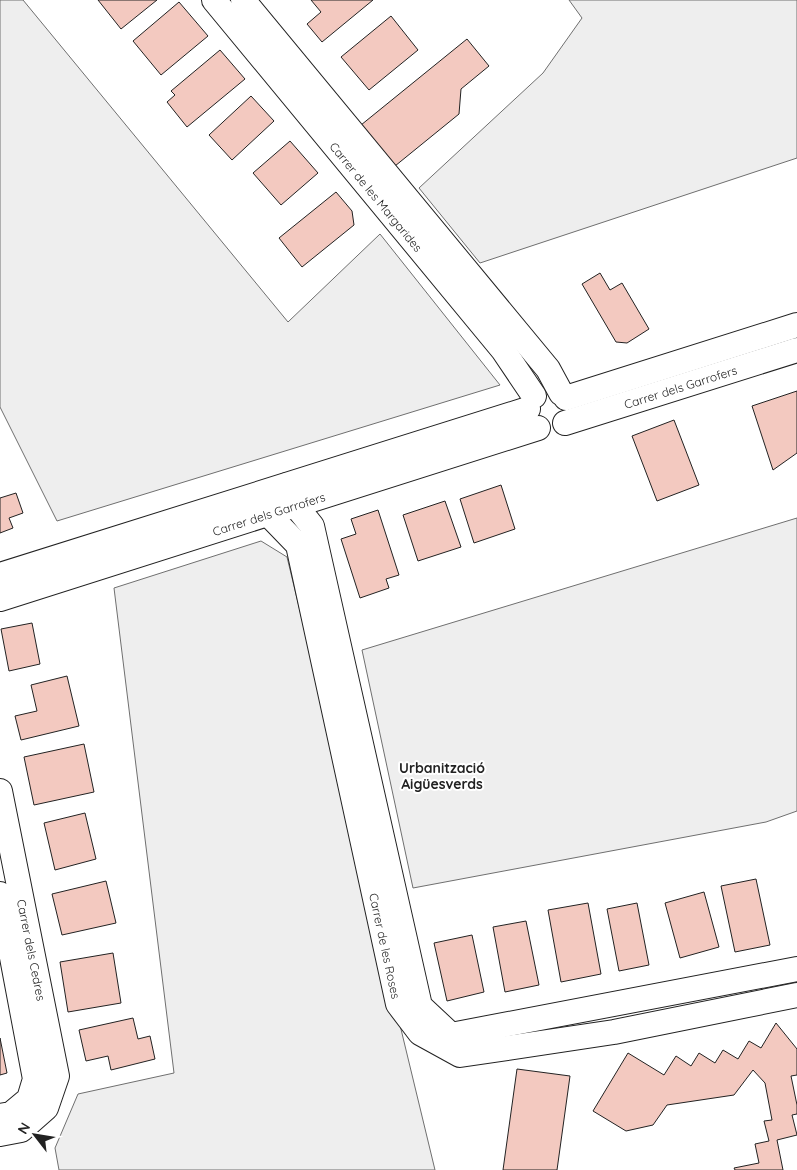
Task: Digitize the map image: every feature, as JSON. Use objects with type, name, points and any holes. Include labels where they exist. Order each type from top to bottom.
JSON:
[{"type":"street","name":"Carrer de les Margarides","points":[[214,0],[502,350],[534,411]]},
{"type":"street","name":"Carrer de les Margarides","points":[[243,0],[548,369],[563,395]]},
{"type":"street","name":"Carrer dels Garrofers","points":[[563,395],[797,325]]},
{"type":"street","name":"Carrer dels Garrofers","points":[[565,423],[797,350]]},
{"type":"street","points":[[548,389],[563,395],[570,409],[569,416],[560,428],[545,430],[534,411],[541,391],[548,389]]},
{"type":"street","name":"Carrer dels Garrofers","points":[[0,575],[286,485],[534,411]]},
{"type":"street","name":"Carrer dels Garrofers","points":[[0,600],[296,506],[534,411]]},
{"type":"street","name":"Carrer de les Roses","points":[[286,485],[296,506],[312,526],[420,1006],[451,1036],[797,969]]},
{"type":"street","name":"Carrer de les Roses","points":[[268,515],[298,545],[398,1004],[420,1033],[460,1055],[614,1032],[797,995]]},
{"type":"street","name":"Carrer dels Cedres","points":[[0,791],[56,1076],[37,1104]]},
{"type":"street","name":"Carrer dels Cedres","points":[[0,894],[35,1079],[37,1104]]},
{"type":"street","points":[[0,1116],[37,1104]]},
{"type":"street","points":[[0,1134],[21,1130],[37,1104]]},
{"type":"shaded area","points":[[0,0],[23,0],[288,322],[380,234],[500,385],[57,521],[0,407]]},
{"type":"shaded area","points":[[569,0],[797,0],[797,158],[480,263],[419,188],[543,73],[582,18]]},
{"type":"shaded area","points":[[797,518],[797,811],[766,822],[413,888],[362,650]]},
{"type":"shaded area","points":[[261,541],[287,557],[435,1170],[59,1170],[55,1148],[78,1094],[174,1073],[114,588]]},
{"type":"building","points":[[98,0],[157,0],[121,29]]},
{"type":"building","points":[[311,0],[373,0],[322,42],[307,24],[321,12]]},
{"type":"building","points":[[179,2],[208,36],[161,75],[133,41]]},
{"type":"building","points":[[391,16],[418,50],[369,90],[341,57]]},
{"type":"building","points":[[467,39],[489,66],[461,89],[459,114],[395,166],[361,125]]},
{"type":"building","points":[[220,50],[245,79],[187,127],[167,102],[175,95],[171,91]]},
{"type":"building","points":[[251,96],[274,121],[232,160],[209,135]]},
{"type":"building","points":[[290,141],[318,173],[281,205],[253,173]]},
{"type":"building","points":[[336,192],[352,211],[354,225],[302,267],[279,238]]},
{"type":"building","points":[[600,273],[610,290],[622,283],[649,329],[627,343],[616,342],[582,284]]},
{"type":"building","points":[[797,391],[797,453],[773,470],[752,406]]},
{"type":"building","points":[[674,420],[699,485],[657,501],[632,436]]},
{"type":"building","points":[[501,485],[515,529],[474,543],[460,499]]},
{"type":"building","points":[[16,493],[23,513],[9,518],[13,528],[0,533],[0,498]]},
{"type":"building","points":[[445,501],[461,547],[418,561],[403,515]]},
{"type":"building","points":[[378,510],[399,575],[386,579],[389,588],[360,598],[341,539],[356,534],[351,519]]},
{"type":"building","points":[[32,623],[40,664],[9,671],[1,629]]},
{"type":"building","points":[[67,676],[79,726],[21,740],[15,716],[37,711],[31,685]]},
{"type":"building","points":[[84,744],[94,792],[34,805],[24,757]]},
{"type":"building","points":[[85,813],[96,859],[55,870],[44,823]]},
{"type":"building","points":[[756,879],[770,945],[735,952],[721,886]]},
{"type":"building","points":[[106,881],[116,923],[62,935],[52,894]]},
{"type":"building","points":[[704,892],[719,947],[680,958],[665,903]]},
{"type":"building","points":[[588,903],[601,974],[561,982],[548,910]]},
{"type":"building","points":[[637,903],[649,965],[619,971],[607,909]]},
{"type":"building","points":[[526,921],[539,985],[505,992],[493,927]]},
{"type":"building","points":[[472,935],[484,992],[447,1001],[434,943]]},
{"type":"building","points":[[113,953],[121,1003],[68,1012],[60,962]]},
{"type":"building","points":[[133,1018],[138,1039],[150,1036],[155,1059],[111,1070],[108,1056],[86,1061],[79,1030]]},
{"type":"building","points":[[776,1023],[797,1049],[797,1075],[791,1076],[797,1105],[797,1114],[792,1115],[797,1135],[777,1140],[783,1170],[735,1170],[734,1168],[759,1163],[755,1144],[769,1141],[764,1121],[772,1120],[765,1083],[753,1070],[734,1095],[667,1105],[653,1125],[626,1131],[593,1111],[628,1053],[664,1075],[676,1056],[691,1066],[699,1053],[715,1063],[723,1050],[738,1059],[749,1041],[761,1048]]},
{"type":"building","points":[[0,1038],[7,1073],[0,1075]]},
{"type":"building","points":[[517,1069],[570,1076],[557,1170],[503,1170]]},
{"type":"district","name":"Urbanització Aigüesverds","points":[[442,776]]}]
